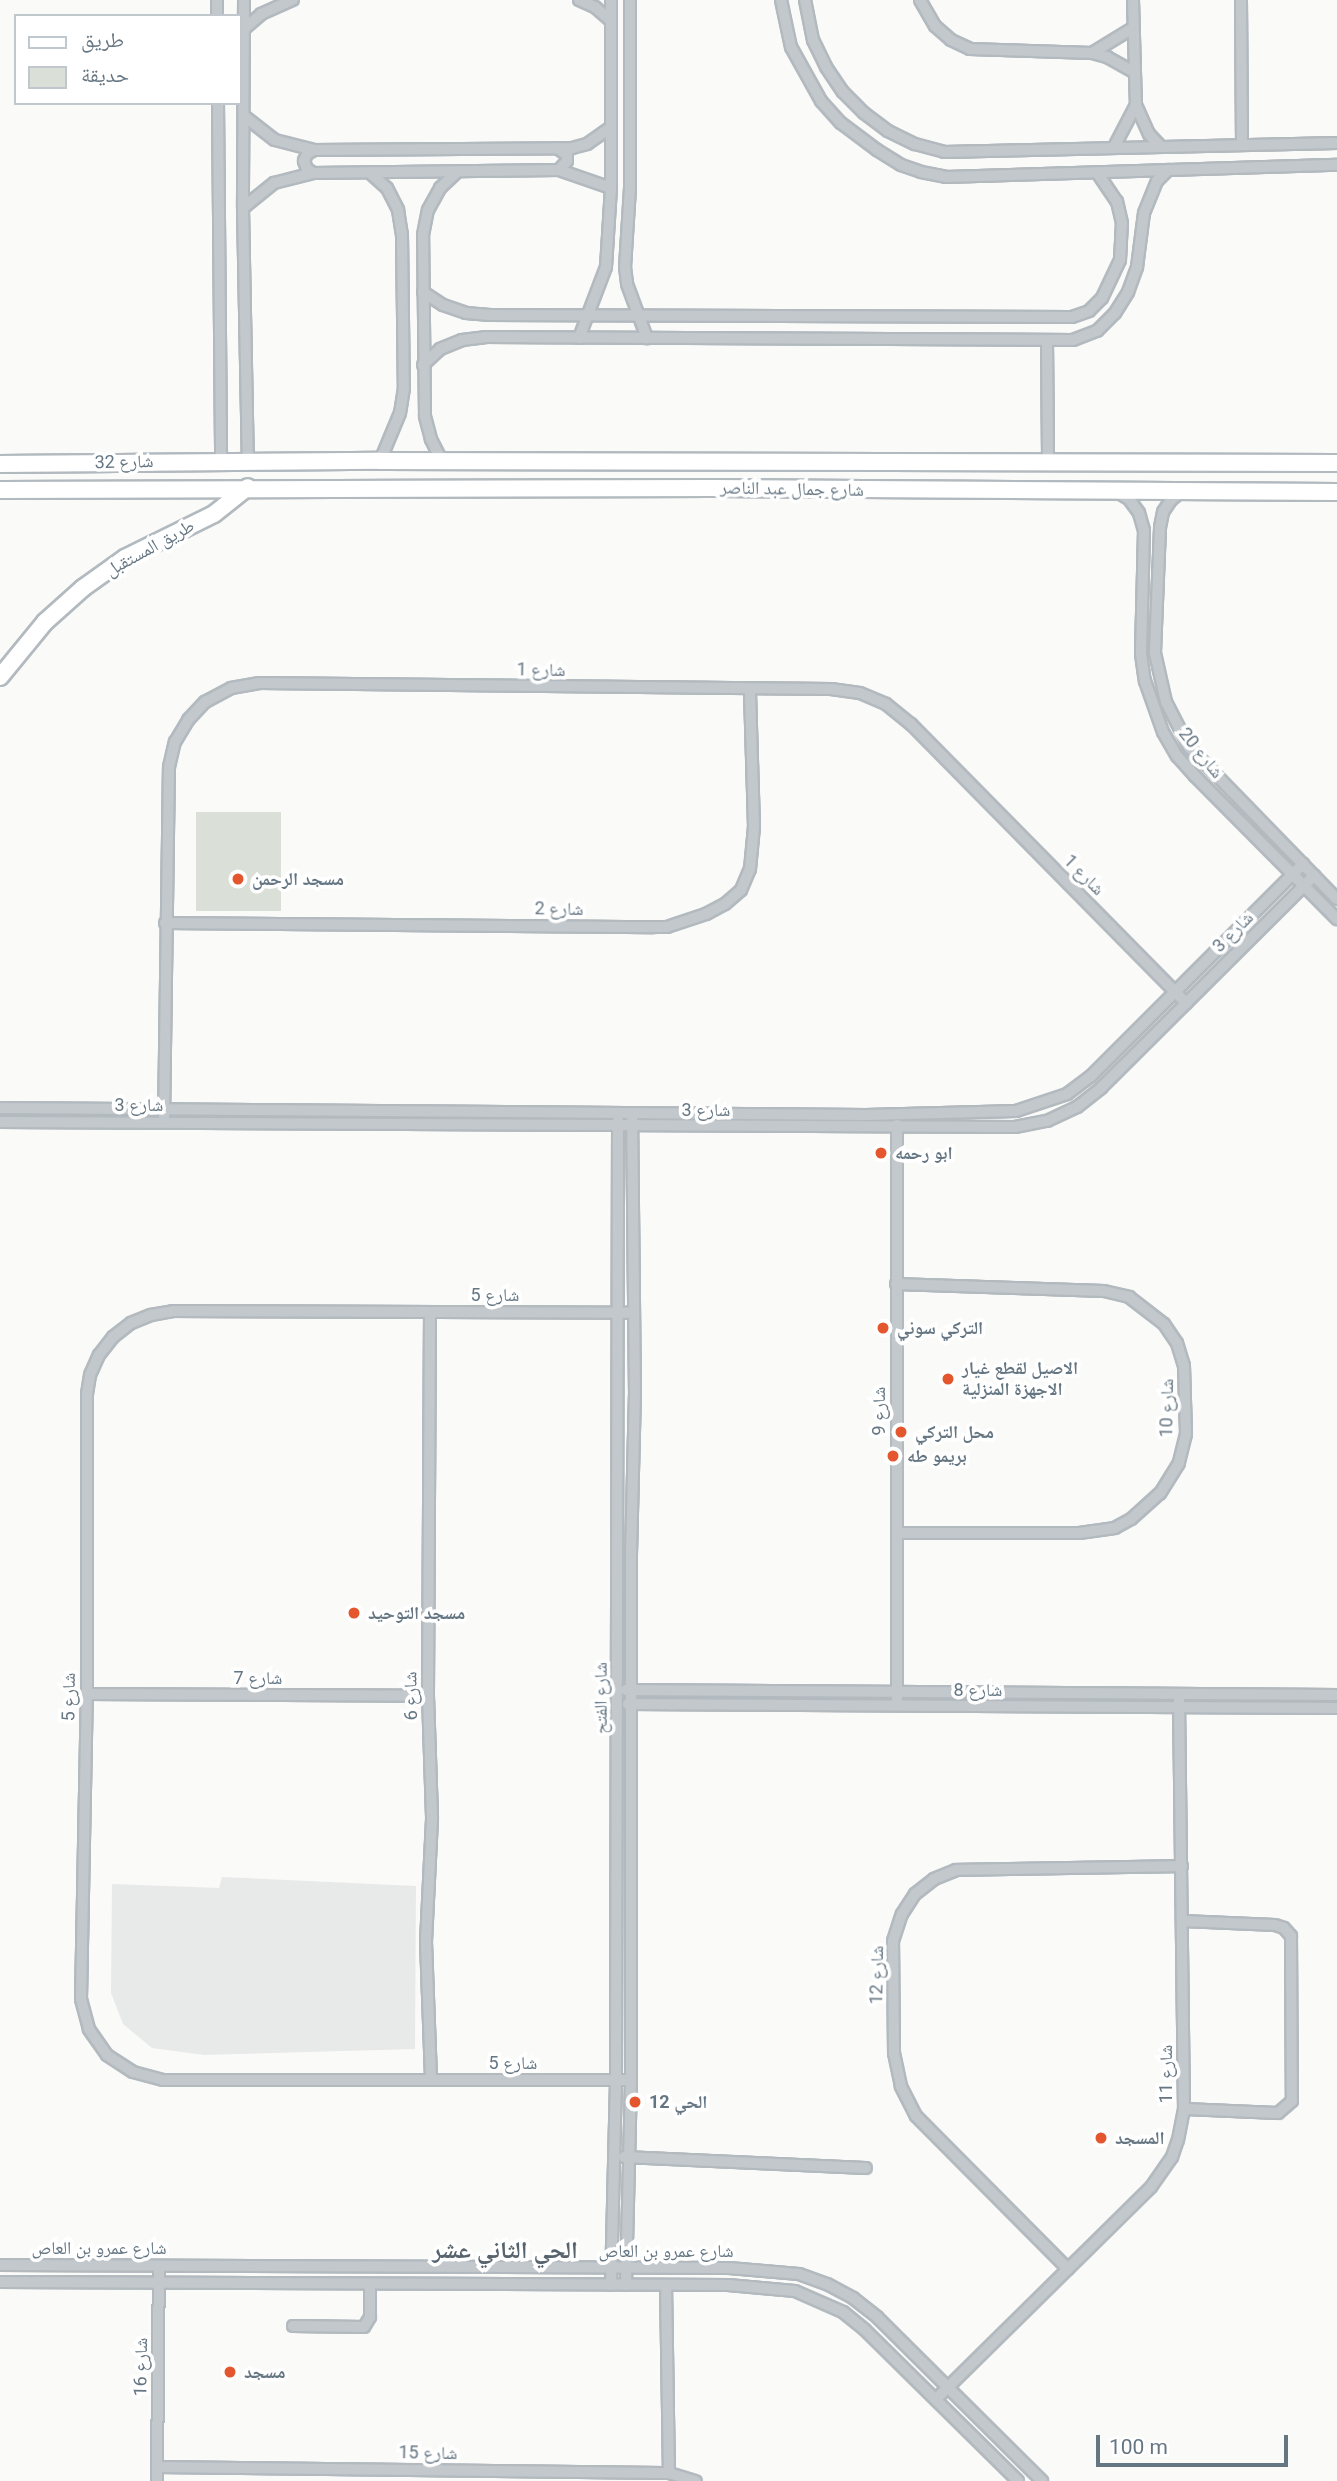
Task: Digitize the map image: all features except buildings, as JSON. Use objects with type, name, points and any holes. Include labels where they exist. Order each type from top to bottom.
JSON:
[{"type":"main road","name":"شارع 32","points":[[0,464],[248,461]]},
{"type":"main road","name":"شارع جمال عبد الناصر","points":[[248,461],[1337,463]]},
{"type":"main road","points":[[838,491],[832,476],[840,462]]},
{"type":"main road","points":[[783,463],[793,478],[785,490]]},
{"type":"main road","name":"شارع 32","points":[[0,491],[247,487]]},
{"type":"main road","name":"شارع جمال عبد الناصر","points":[[247,487],[1337,492]]},
{"type":"main road","name":"طريق المستقبل","points":[[0,677],[45,622],[83,587],[125,558],[214,514],[247,487]]},
{"type":"street","points":[[244,0],[243,208],[248,461]]},
{"type":"street","points":[[244,29],[261,14],[293,0]]},
{"type":"street","points":[[579,0],[595,7],[611,21]]},
{"type":"street","points":[[579,338],[606,267],[611,188],[611,0]]},
{"type":"street","points":[[630,0],[630,188],[625,267],[627,284],[647,338]]},
{"type":"street","points":[[781,0],[790,47],[821,100],[841,123],[901,165],[946,177],[1337,165]]},
{"type":"street","points":[[805,0],[813,40],[826,68],[843,92],[864,113],[915,144],[944,152],[1337,144]]},
{"type":"street","points":[[920,0],[935,26],[951,40],[970,49],[1092,53],[1107,57],[1134,72]]},
{"type":"street","points":[[1133,0],[1136,105],[1149,134],[1160,146]]},
{"type":"street","points":[[1241,0],[1242,144]]},
{"type":"street","points":[[1092,53],[1121,39],[1133,28]]},
{"type":"street","points":[[218,105],[221,461]]},
{"type":"street","points":[[1114,147],[1136,105]]},
{"type":"street","points":[[244,116],[275,140],[314,150],[557,148],[587,144],[611,127]]},
{"type":"street","points":[[557,148],[567,155],[567,162],[559,170]]},
{"type":"street","points":[[313,173],[307,169],[304,161],[307,154],[314,150]]},
{"type":"street","points":[[243,208],[274,183],[313,173],[559,170],[611,188]]},
{"type":"street","points":[[423,365],[440,349],[462,340],[485,337],[1073,340],[1097,331],[1115,313],[1128,292],[1137,267],[1150,197],[1168,170]]},
{"type":"street","points":[[442,461],[431,439],[425,416],[423,235],[428,210],[440,188],[458,171]]},
{"type":"street","points":[[369,172],[387,188],[398,210],[402,234],[404,376],[400,412],[380,461]]},
{"type":"street","points":[[423,292],[443,305],[466,313],[588,316],[1072,317],[1089,310],[1102,298],[1112,281],[1121,243],[1122,222],[1117,202],[1097,172]]},
{"type":"street","points":[[402,234],[412,229],[423,235]]},
{"type":"street","points":[[1121,243],[1132,239],[1139,247]]},
{"type":"street","points":[[606,267],[615,276],[622,273],[625,267]]},
{"type":"street","points":[[1047,340],[1048,462]]},
{"type":"street","points":[[404,376],[413,384],[423,377]]},
{"type":"street","name":"شارع 20","points":[[1112,490],[1129,499],[1139,513],[1144,530],[1141,654],[1155,717],[1177,756],[1337,919]]},
{"type":"street","name":"شارع 20","points":[[1182,491],[1163,512],[1160,527],[1155,653],[1166,702],[1189,747],[1337,899]]},
{"type":"street","name":"شارع 1","points":[[164,1122],[169,767],[175,742],[188,720],[205,702],[231,688],[260,684],[831,689],[860,692],[886,704],[911,724],[1186,1003]]},
{"type":"street","name":"شارع 2","points":[[165,923],[667,927],[706,914],[725,904],[741,890],[750,869],[754,827],[750,689]]},
{"type":"street","name":"شارع 3","points":[[0,1108],[897,1115],[1016,1111],[1067,1094],[1091,1076],[1303,864]]},
{"type":"street","name":"شارع 3","points":[[0,1122],[897,1129],[1015,1127],[1047,1121],[1077,1107],[1101,1088],[1314,876]]},
{"type":"street","name":"شارع الفتح","points":[[611,2285],[616,2080],[618,1111]]},
{"type":"street","name":"شارع الفتح","points":[[626,2285],[631,2080],[634,1313],[632,1111]]},
{"type":"street","name":"شارع 9","points":[[897,1115],[897,1707]]},
{"type":"street","name":"شارع 10","points":[[896,1284],[1104,1291],[1129,1297],[1164,1324],[1177,1342],[1184,1366],[1186,1434],[1179,1463],[1160,1493],[1131,1519],[1115,1528],[1079,1533],[897,1533]]},
{"type":"street","name":"شارع 5","points":[[631,2080],[163,2080],[133,2072],[107,2054],[89,2029],[81,1999],[87,1694],[87,1394],[90,1375],[99,1354],[113,1337],[131,1324],[151,1315],[173,1311],[634,1313]]},
{"type":"street","name":"شارع 6","points":[[430,1312],[428,1696],[432,1819],[426,1942],[431,2080]]},
{"type":"street","name":"شارع 8","points":[[618,1690],[1337,1695]]},
{"type":"street","name":"شارع 7","points":[[87,1694],[428,1696]]},
{"type":"street","name":"شارع 11","points":[[936,2399],[1162,2173],[1178,2140],[1184,2109],[1179,1694]]},
{"type":"street","name":"شارع 8","points":[[618,1703],[1337,1708]]},
{"type":"street","name":"شارع 12","points":[[1068,2269],[916,2116],[901,2085],[894,2053],[894,1941],[902,1914],[915,1894],[934,1879],[956,1870],[1182,1866]]},
{"type":"street","points":[[1183,1921],[1275,1925],[1284,1928],[1291,1936],[1292,2087],[1292,2101],[1278,2113],[1184,2109]]},
{"type":"street","points":[[614,2156],[866,2168]]},
{"type":"street","name":"شارع عمرو بن العاص","points":[[0,2265],[770,2270],[827,2284],[853,2298],[877,2317],[1042,2481]]},
{"type":"street","name":"شارع 16","points":[[157,2481],[159,2266]]},
{"type":"street","name":"شارع عمرو بن العاص","points":[[0,2282],[768,2287],[820,2299],[865,2330],[1018,2481]]},
{"type":"street","points":[[293,2326],[364,2327],[370,2317],[370,2284]]},
{"type":"street","points":[[666,2285],[669,2473]]},
{"type":"street","name":"شارع 15","points":[[157,2467],[381,2475],[669,2473],[696,2481]]},
{"type":"shaded area","points":[[222,1877],[416,1886],[415,2049],[204,2055],[152,2048],[123,2024],[111,1993],[112,1884],[219,1888]]},
{"type":"green space","points":[[196,812],[281,812],[281,911],[196,911]]},
{"type":"place","name":"مسجد الرحمن","points":[[238,879]]},
{"type":"place","name":"ابو رحمه","points":[[881,1153]]},
{"type":"place","name":"التركي سوني","points":[[883,1328]]},
{"type":"place","name":"الاصيل لقطع غيار الاجهزة المنزلية","points":[[948,1379]]},
{"type":"place","name":"محل التركي","points":[[901,1432]]},
{"type":"place","name":"بريمو طه","points":[[893,1456]]},
{"type":"place","name":"مسجد التوحيد","points":[[354,1613]]},
{"type":"place","name":"الحي 12","points":[[635,2102]]},
{"type":"place","name":"المسجد","points":[[1101,2138]]},
{"type":"place","name":"مسجد","points":[[230,2372]]},
{"type":"district","name":"الحي الثاني عشر","points":[[505,2251]]}]
